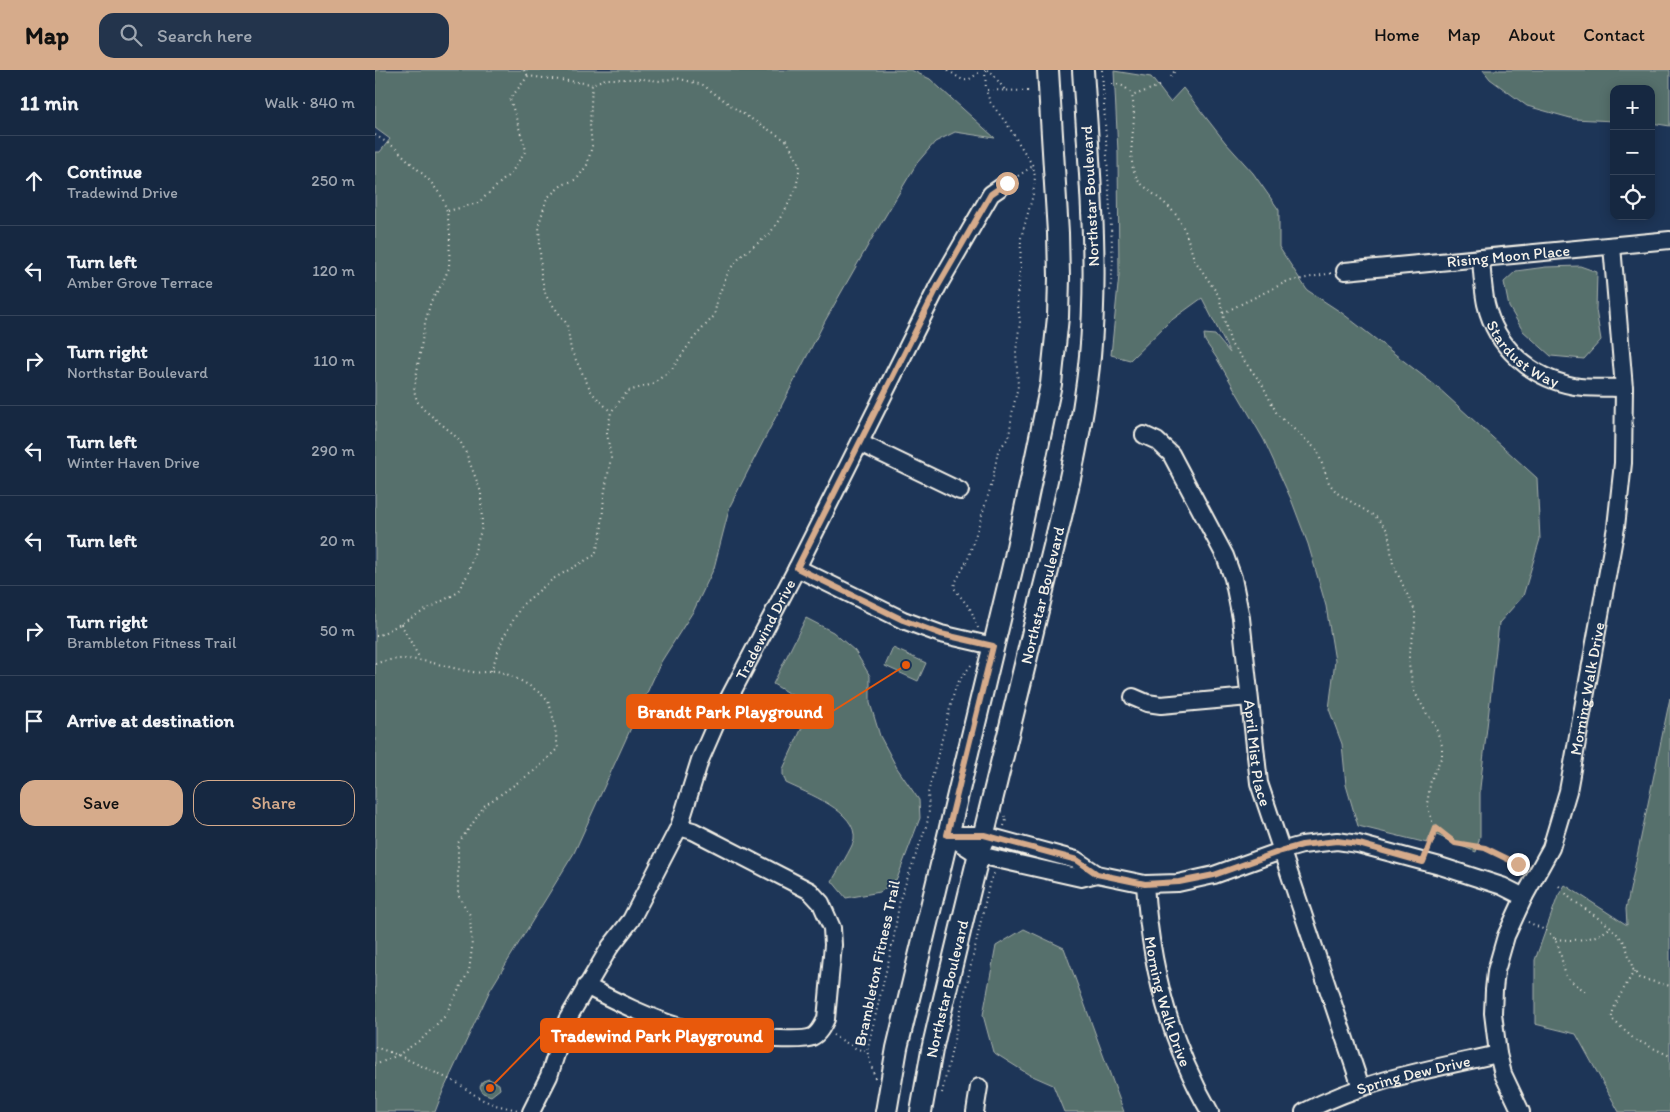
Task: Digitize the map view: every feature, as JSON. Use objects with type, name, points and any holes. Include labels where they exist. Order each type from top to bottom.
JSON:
[{"type":"main road","name":"Northstar Boulevard","points":[[886,1112],[897,1048],[947,835],[985,644],[1041,436],[1051,384],[1058,317],[1058,234],[1048,70]]},
{"type":"main road","name":"Northstar Boulevard","points":[[921,1112],[932,1050],[1056,536],[1085,398],[1090,355],[1094,270],[1083,70]]},
{"type":"street","name":"Tradewind Drive","points":[[531,1112],[549,1076],[567,1020],[610,948],[631,920],[679,827],[700,760],[713,729],[797,568],[938,286],[991,194],[1007,183]]},
{"type":"street","name":"Rising Moon Place","points":[[1345,270],[1670,240]]},
{"type":"street","name":"Morning Walk Drive","points":[[1521,1112],[1503,1074],[1497,1054],[1493,1013],[1496,971],[1506,936],[1524,896],[1551,848],[1568,791],[1615,527],[1623,463],[1624,388],[1612,246]]},
{"type":"street","name":"Stardust Way","points":[[1481,258],[1489,314],[1496,332],[1517,359],[1541,376],[1574,386],[1624,388]]},
{"type":"street","name":"April Mist Place","points":[[1143,435],[1157,441],[1171,454],[1225,556],[1237,591],[1259,783],[1361,1086]]},
{"type":"street","points":[[860,443],[960,491]]},
{"type":"street","points":[[797,568],[903,620],[941,634],[985,644]]},
{"type":"street","points":[[1133,697],[1147,703],[1161,705],[1249,697]]},
{"type":"street","points":[[586,986],[639,1013],[683,1028],[711,1033],[794,1040],[813,1037],[821,1028],[826,1019],[833,945],[832,928],[821,903],[810,891],[693,831],[679,827]]},
{"type":"street","points":[[947,835],[984,835],[1077,860],[1097,874],[1145,884],[1179,882],[1214,875],[1302,845],[1337,841],[1359,844],[1423,862],[1502,886],[1524,896]]},
{"type":"street","points":[[947,835],[979,855],[1081,878],[1097,874]]},
{"type":"street","name":"Morning Walk Drive","points":[[1145,884],[1147,919],[1160,987],[1167,1012],[1188,1067],[1210,1112]]},
{"type":"street","name":"Spring Dew Drive","points":[[1304,1112],[1361,1086],[1387,1078],[1497,1054]]},
{"type":"street","points":[[975,1112],[979,1087]]},
{"type":"path","points":[[491,671],[503,638],[522,605],[553,579],[595,556],[601,535],[604,496],[611,458],[607,433],[611,412],[629,391],[653,384],[672,369],[693,339],[714,316],[718,297],[729,270],[743,254],[769,235],[796,190],[800,165],[787,141],[740,112],[703,85],[677,78],[660,82],[643,79],[605,79],[592,84],[528,76],[524,70]]},
{"type":"path","points":[[948,70],[962,79],[968,80],[985,70]]},
{"type":"path","points":[[985,70],[986,90]]},
{"type":"path","points":[[985,70],[992,73],[1006,90]]},
{"type":"path","points":[[1171,77],[1175,70]]},
{"type":"path","points":[[447,211],[478,203],[511,173],[526,150],[510,99],[528,76]]},
{"type":"path","points":[[592,84],[590,125],[592,146],[587,165],[577,180],[562,185],[547,198],[539,224],[541,275],[546,296],[567,324],[571,350],[592,392],[611,412]]},
{"type":"path","points":[[1112,84],[1121,84],[1127,88],[1131,96],[1134,111],[1131,154],[1133,170],[1139,182],[1169,206],[1178,217],[1186,233],[1194,259],[1219,296],[1231,344],[1262,384],[1277,414],[1317,450],[1329,483],[1337,493],[1376,518],[1389,531],[1393,564],[1415,611],[1415,625],[1409,654],[1409,665],[1414,690],[1434,723],[1442,745],[1442,756],[1431,780],[1427,804],[1432,821],[1436,828],[1455,843],[1485,848],[1518,864]]},
{"type":"path","points":[[1131,96],[1159,86]]},
{"type":"path","points":[[375,135],[394,147],[430,181],[442,197],[447,211],[450,234],[449,268],[431,302],[425,323],[414,390],[420,405],[460,441],[466,453],[481,492],[482,527],[468,574],[457,593],[375,636]]},
{"type":"path","points":[[1007,183],[1033,166]]},
{"type":"path","points":[[1223,313],[1286,282],[1345,270]]},
{"type":"path","name":"Brambleton Fitness Trail","points":[[875,1079],[867,1051],[889,959],[899,899],[927,824],[929,811],[928,793],[955,689],[985,644],[971,610],[954,588],[968,559],[992,483],[998,451],[1009,437],[1011,414],[1017,386],[1016,351],[1019,311]]},
{"type":"path","points":[[401,624],[420,659]]},
{"type":"path","points":[[375,664],[396,658],[420,659],[476,673],[496,671],[523,681],[547,700],[554,724],[557,748],[537,769],[484,806],[457,843],[458,895],[470,915],[472,948],[469,971],[444,1017],[422,1039],[398,1055],[375,1065]]},
{"type":"path","points":[[1423,862],[1436,828]]},
{"type":"path","points":[[1559,886],[1571,899],[1611,928],[1625,943],[1639,978],[1670,986]]},
{"type":"path","points":[[1527,922],[1547,930],[1555,939],[1566,977],[1586,992]]},
{"type":"path","points":[[1555,939],[1588,939],[1603,934],[1611,928]]},
{"type":"path","points":[[1635,971],[1614,1008],[1611,1015],[1612,1019],[1634,1039],[1670,1056]]},
{"type":"path","points":[[821,1028],[857,1049],[867,1051]]},
{"type":"path","points":[[375,1047],[398,1055],[457,1083],[481,1099],[515,1110],[531,1112]]},
{"type":"green space","points":[[375,70],[911,70],[930,79],[995,138],[955,132],[935,142],[917,163],[871,240],[825,321],[730,506],[714,568],[694,610],[661,662],[574,853],[490,990],[435,1112],[375,1112],[375,152],[380,152],[390,139],[375,128]]},
{"type":"green space","points":[[1483,70],[1670,70],[1670,126],[1655,124],[1655,85],[1610,85],[1610,121],[1574,119],[1527,106],[1490,79]]},
{"type":"green space","points":[[1114,71],[1151,77],[1170,102],[1183,88],[1225,142],[1253,173],[1279,210],[1279,247],[1307,290],[1342,313],[1436,386],[1537,478],[1540,539],[1523,596],[1499,623],[1480,788],[1480,836],[1476,852],[1432,833],[1427,843],[1358,826],[1346,785],[1342,744],[1329,709],[1335,661],[1326,606],[1308,544],[1291,499],[1264,440],[1205,341],[1204,334],[1215,335],[1230,353],[1202,298],[1169,322],[1130,360],[1111,355],[1119,275],[1118,152]]},
{"type":"green space","points":[[1580,266],[1597,272],[1596,310],[1601,340],[1584,359],[1551,356],[1523,331],[1509,307],[1504,282],[1516,271],[1546,267]]},
{"type":"green space","points":[[806,618],[833,632],[855,651],[870,676],[870,703],[880,736],[897,768],[919,800],[920,818],[897,879],[880,892],[846,898],[832,881],[854,840],[853,830],[848,820],[829,804],[786,783],[783,775],[783,769],[805,721],[805,712],[798,699],[773,684]]},
{"type":"green space","points":[[893,648],[926,663],[918,681],[885,666]]},
{"type":"green space","points":[[1670,698],[1670,1112],[1619,1112],[1576,1034],[1535,1024],[1535,960],[1558,896],[1565,885],[1627,925],[1626,909]]},
{"type":"green space","points":[[1024,929],[1064,948],[1124,1112],[1064,1112],[1053,1085],[1028,1074],[993,1052],[983,1015],[996,946]]},
{"type":"green space","points":[[489,1079],[499,1084],[500,1089],[491,1096],[483,1093],[480,1087],[483,1081]]},
{"type":"place","name":"Brandt Park Playground","points":[[906,665]]},
{"type":"place","name":"Tradewind Park Playground","points":[[490,1088]]},
{"type":"route","points":[[1007,183],[991,194],[938,286],[797,568],[903,620],[941,634],[993,646],[947,835],[984,835],[1077,860],[1097,874],[1145,884],[1179,882],[1214,875],[1302,845],[1337,841],[1359,844],[1423,862],[1436,828],[1441,834],[1455,843],[1485,848],[1518,864]]}]
